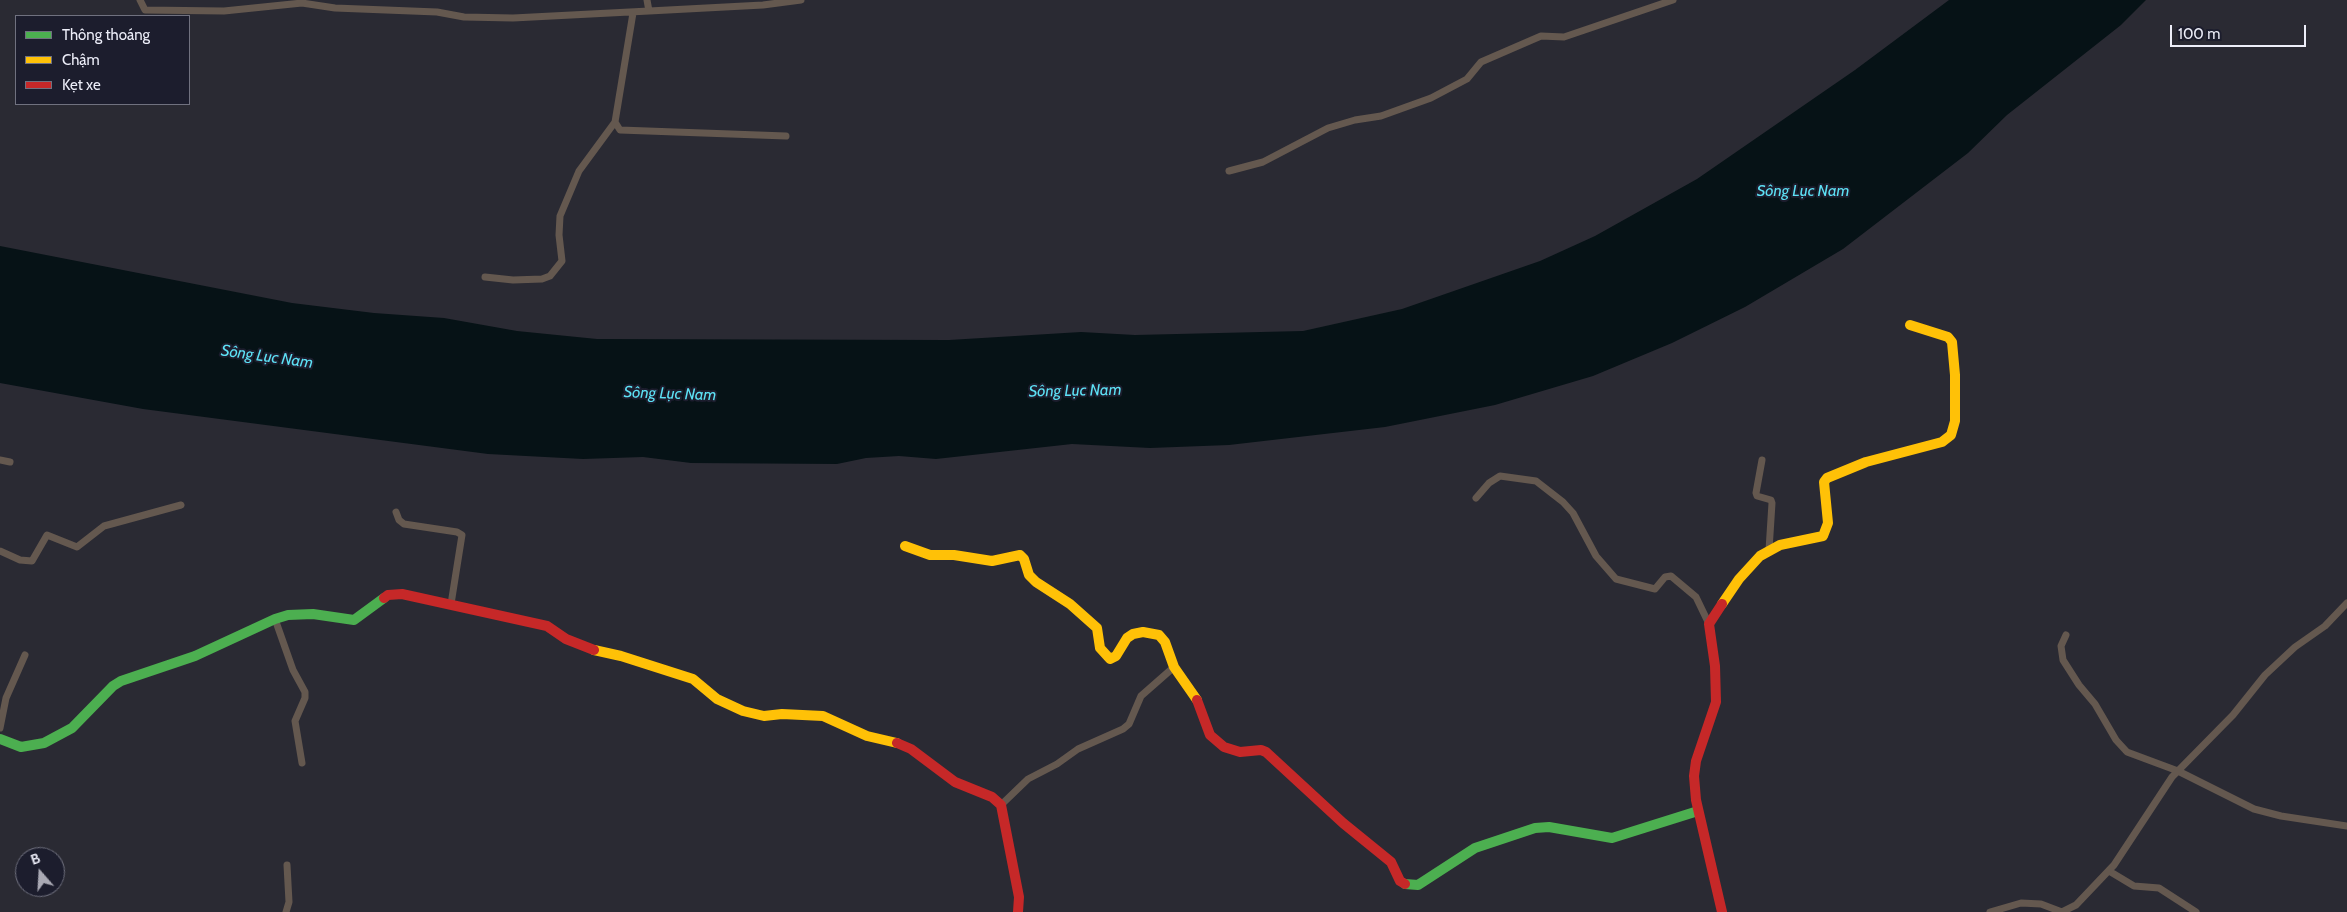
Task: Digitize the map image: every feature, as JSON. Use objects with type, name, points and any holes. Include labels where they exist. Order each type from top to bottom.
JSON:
[{"type":"street","points":[[140,0],[145,10],[224,11],[302,3],[335,8],[437,12],[484,17],[633,13],[763,5],[801,0]]},
{"type":"street","points":[[647,0],[649,12]]},
{"type":"street","points":[[1229,171],[1263,162],[1328,128],[1356,120],[1381,116],[1431,98],[1467,79],[1481,62],[1541,36],[1564,37],[1673,0]]},
{"type":"street","points":[[484,276],[534,281],[550,276],[557,269],[562,256],[559,235],[560,216],[567,194],[578,171],[615,122],[633,13]]},
{"type":"street","points":[[615,122],[620,130],[786,136]]},
{"type":"street","points":[[1709,624],[1739,579],[1760,556],[1769,550],[1802,539],[1823,536],[1828,523],[1824,482],[1827,478],[1866,462],[1942,442],[1951,435],[1955,421],[1955,375],[1952,342],[1948,337],[1910,325]]},
{"type":"street","points":[[0,460],[10,462]]},
{"type":"street","points":[[1762,460],[1756,493],[1757,496],[1771,500],[1772,503],[1769,550]]},
{"type":"street","points":[[1476,498],[1489,483],[1500,476],[1536,481],[1573,512],[1596,556],[1616,579],[1655,588],[1664,577],[1671,576],[1696,597],[1709,624],[1717,692],[1714,710],[1694,767],[1694,788],[1722,912]]},
{"type":"street","points":[[0,551],[20,560],[32,561],[47,535],[77,547],[98,528],[181,505]]},
{"type":"street","points":[[396,512],[399,520],[404,524],[457,532],[462,535],[451,604]]},
{"type":"street","points":[[905,546],[930,555],[954,555],[992,561],[1020,555],[1024,559],[1029,575],[1036,582],[1070,604],[1097,628],[1100,648],[1107,657],[1113,659],[1127,638],[1133,634],[1151,632],[1163,638],[1174,666],[1196,699],[1210,735],[1224,747],[1240,752],[1261,750],[1266,752],[1390,862],[1400,881],[1408,886],[1418,885],[1475,848],[1535,828],[1549,827],[1603,838],[1612,838],[1698,811]]},
{"type":"street","points":[[0,739],[21,747],[44,743],[72,728],[121,681],[195,656],[275,619],[288,615],[313,614],[354,620],[388,595],[395,593],[546,626],[566,639],[590,649],[673,671],[693,679],[717,699],[743,711],[764,716],[782,714],[823,716],[867,736],[895,742],[911,749],[955,782],[992,797],[1001,805],[1019,897],[1018,912]]},
{"type":"street","points":[[1990,912],[2006,906],[2032,903],[2041,904],[2062,912],[2076,905],[2109,871],[2164,786],[2233,715],[2270,670],[2324,626],[2347,603]]},
{"type":"street","points":[[275,619],[293,670],[305,692],[305,698],[295,721],[302,763]]},
{"type":"street","points":[[2066,635],[2061,646],[2063,660],[2079,685],[2095,704],[2123,749],[2178,771],[2254,809],[2281,816],[2347,826]]},
{"type":"street","points":[[0,728],[6,698],[25,655]]},
{"type":"street","points":[[1001,805],[1028,779],[1057,764],[1083,746],[1124,729],[1129,724],[1141,696],[1174,666]]},
{"type":"street","points":[[286,912],[289,902],[287,865]]},
{"type":"street","points":[[2109,871],[2134,886],[2159,888],[2196,912]]},
{"type":"water","name":"Sông Lục Nam","points":[[1949,0],[2146,0],[2121,25],[2007,115],[1968,153],[1843,249],[1745,307],[1672,343],[1593,376],[1495,405],[1385,427],[1229,445],[1150,448],[1072,444],[936,459],[899,456],[866,458],[837,464],[691,463],[643,457],[583,459],[488,454],[143,409],[0,383],[0,246],[292,303],[374,313],[444,318],[517,331],[597,339],[949,340],[1081,332],[1135,335],[1303,331],[1402,309],[1540,261],[1595,236],[1697,179],[1855,70]]},
{"type":"traffic: fast","points":[[0,739],[21,747],[44,743],[72,728],[113,686],[121,681],[195,656],[275,619],[288,615],[313,614],[354,620],[384,598]]},
{"type":"traffic: fast","points":[[1405,884],[1418,885],[1475,848],[1535,828],[1549,827],[1612,838],[1698,811]]},
{"type":"traffic: slow","points":[[1722,604],[1739,579],[1760,556],[1780,545],[1823,536],[1828,523],[1824,482],[1827,478],[1866,462],[1942,442],[1951,435],[1955,421],[1955,375],[1952,342],[1948,337],[1910,325]]},
{"type":"traffic: slow","points":[[905,546],[930,555],[954,555],[992,561],[1020,555],[1024,559],[1029,575],[1036,582],[1070,604],[1097,628],[1100,648],[1110,659],[1116,656],[1127,638],[1133,634],[1143,632],[1159,635],[1165,642],[1174,667],[1197,700]]},
{"type":"traffic: slow","points":[[594,650],[621,656],[693,679],[717,699],[743,711],[764,716],[782,714],[823,716],[867,736],[897,743]]},
{"type":"traffic: jam","points":[[384,598],[388,595],[402,594],[547,626],[566,639],[594,650]]},
{"type":"traffic: jam","points":[[1722,604],[1709,624],[1715,666],[1716,702],[1696,761],[1694,776],[1696,800],[1722,912]]},
{"type":"traffic: jam","points":[[1197,700],[1210,735],[1224,747],[1240,752],[1261,750],[1266,752],[1343,823],[1391,862],[1400,881],[1405,884]]},
{"type":"traffic: jam","points":[[897,743],[911,749],[955,782],[992,797],[1001,805],[1019,897],[1018,912]]}]
